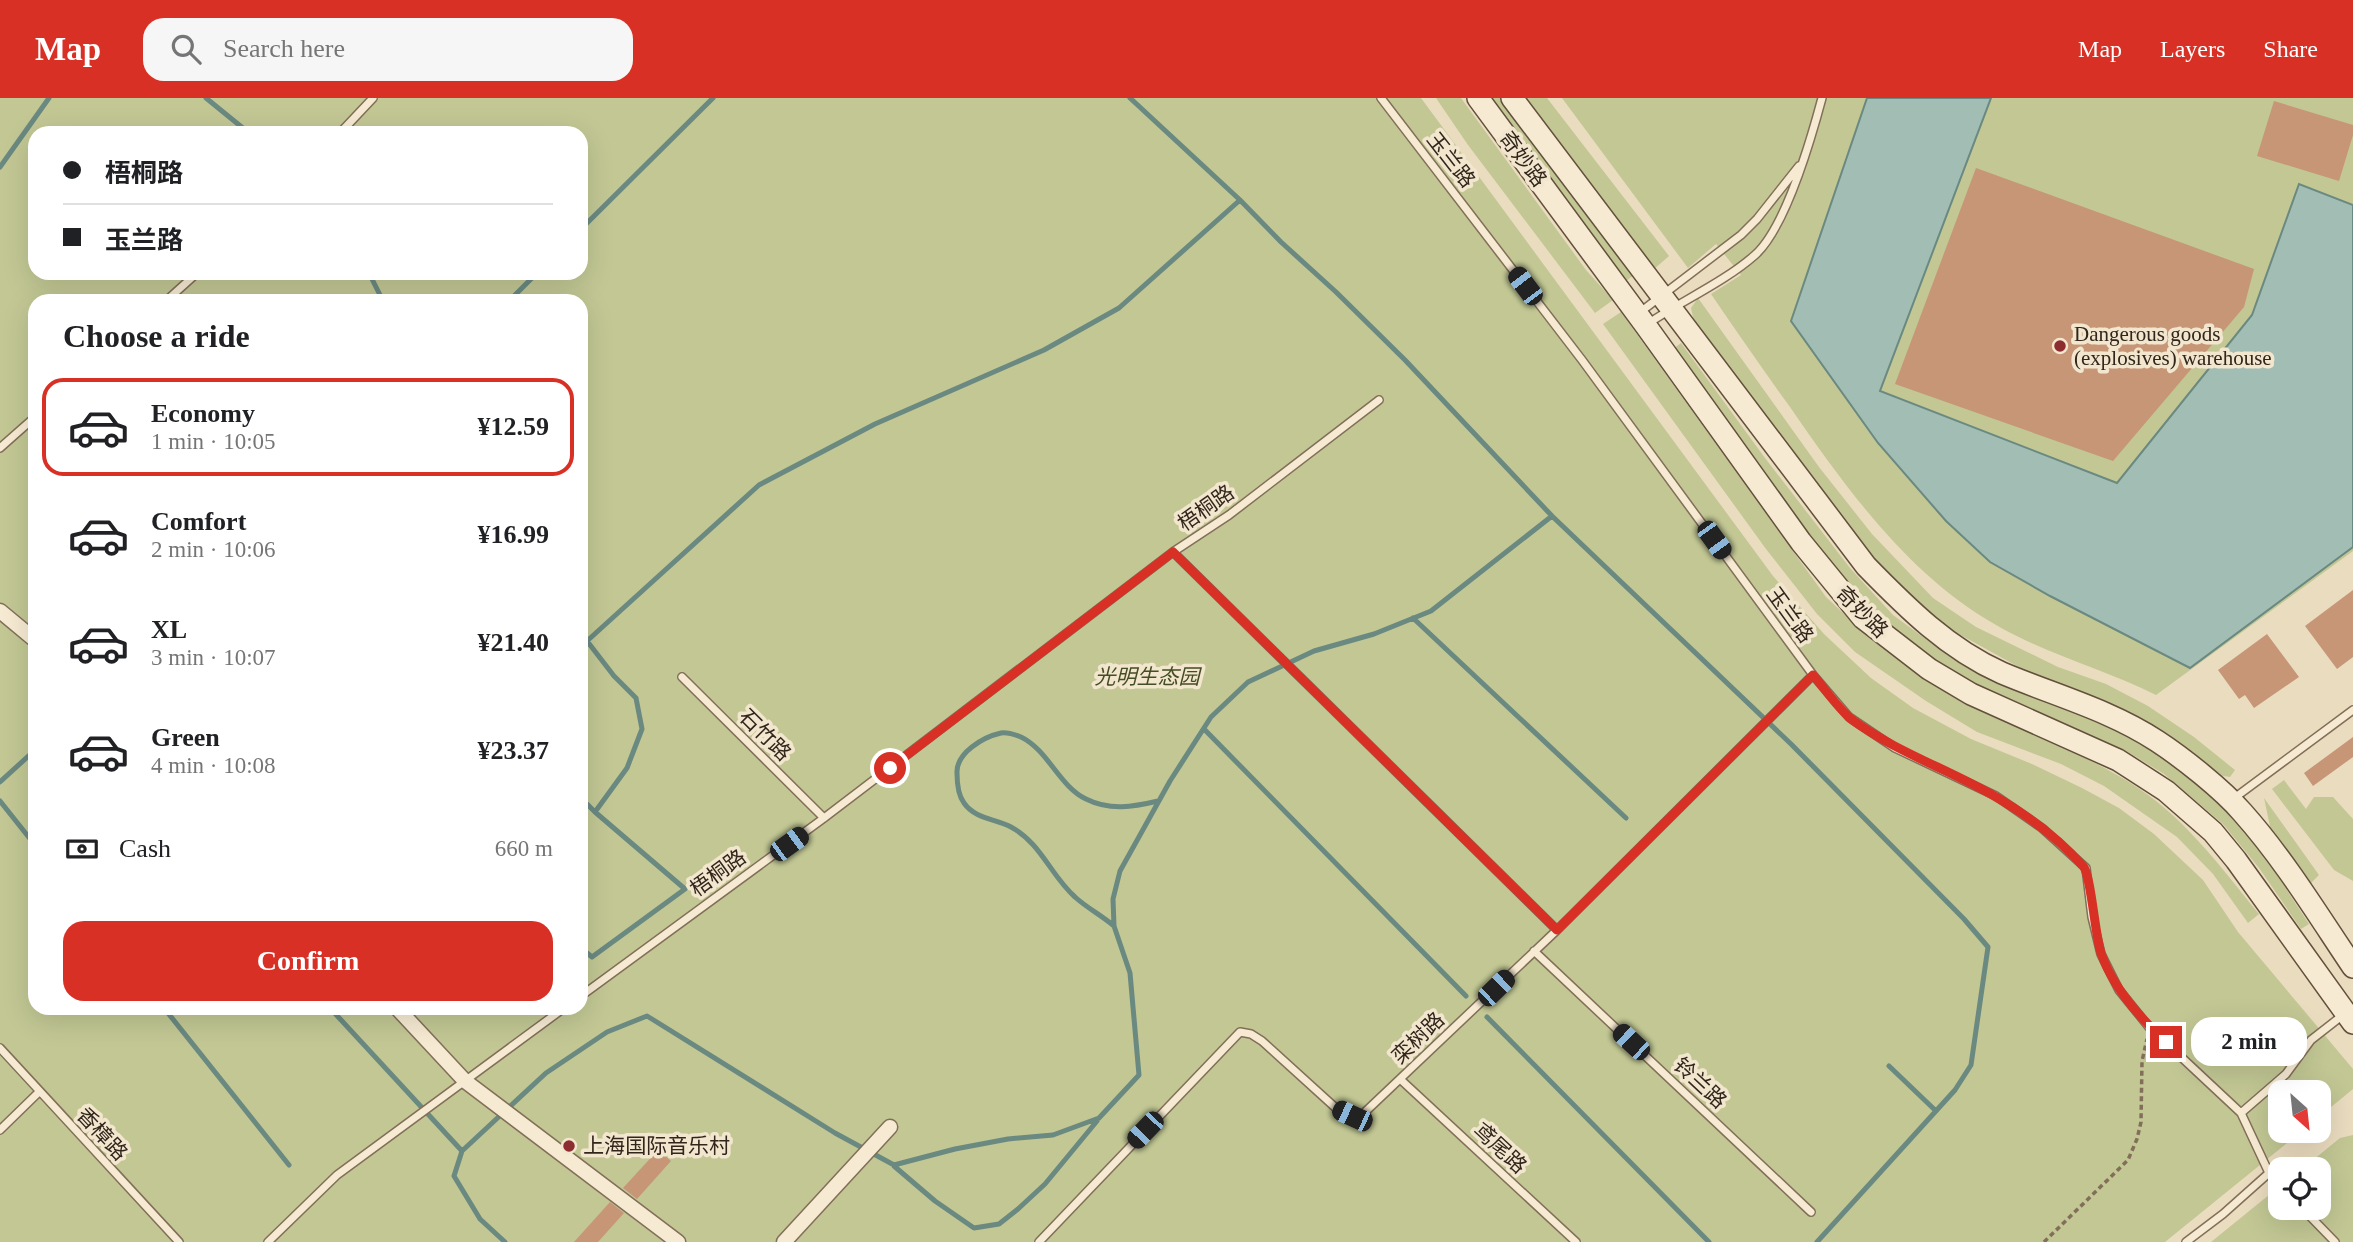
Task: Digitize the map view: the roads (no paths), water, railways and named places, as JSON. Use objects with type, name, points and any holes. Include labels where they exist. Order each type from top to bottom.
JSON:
[{"type":"street","name":"奇妙路","points":[[1478,98],[1801,542],[1863,618],[1918,662],[1971,694],[2118,760],[2166,791],[2213,832],[2349,1018]]},
{"type":"street","name":"奇妙路","points":[[1512,98],[1866,566],[1903,605],[1947,642],[2000,672],[2091,708],[2157,740],[2242,811],[2353,967]]},
{"type":"street","points":[[0,611],[28,634]]},
{"type":"street","points":[[2332,994],[2353,980]]},
{"type":"street","points":[[404,1015],[465,1081],[678,1242]]},
{"type":"street","points":[[784,1242],[890,1127]]},
{"type":"lane","points":[[347,126],[373,98]]},
{"type":"lane","name":"玉兰路","points":[[1381,98],[1582,360],[1813,675],[1849,717],[1895,748],[1996,796],[2042,828],[2085,868],[2101,954],[2119,990],[2149,1027],[2241,1113]]},
{"type":"lane","points":[[1642,320],[1666,302],[1755,255],[1770,237],[1805,157],[1822,98]]},
{"type":"lane","points":[[1642,320],[1741,235],[1757,219],[1805,157]]},
{"type":"lane","points":[[174,294],[189,280]]},
{"type":"lane","name":"梧桐路","points":[[588,991],[824,818],[1173,552],[1228,515],[1379,400]]},
{"type":"lane","points":[[0,448],[28,423]]},
{"type":"lane","points":[[1173,552],[1557,930]]},
{"type":"lane","name":"栾树路","points":[[1039,1242],[1240,1032],[1251,1034],[1262,1041],[1338,1110],[1352,1116],[1364,1113],[1557,930],[1813,675]]},
{"type":"lane","name":"石竹路","points":[[682,677],[824,818]]},
{"type":"lane","points":[[2230,801],[2353,710]]},
{"type":"lane","name":"铃兰路","points":[[1534,951],[1811,1212]]},
{"type":"lane","points":[[268,1242],[337,1175],[555,1015]]},
{"type":"lane","points":[[2268,1171],[2241,1113],[2286,1074],[2311,1040],[2349,1018]]},
{"type":"lane","name":"香樟路","points":[[0,1048],[179,1242]]},
{"type":"lane","name":"鸢尾路","points":[[1401,1079],[1576,1242]]},
{"type":"lane","points":[[0,1130],[39,1092]]},
{"type":"lane","points":[[2186,1242],[2223,1214],[2268,1174]]},
{"type":"lane","points":[[2314,1220],[2335,1242]]},
{"type":"water","points":[[1867,98],[1991,98],[1880,391],[2117,483],[2252,315],[2299,184],[2353,205],[2353,547],[2190,668],[1990,562],[1946,521],[1878,443],[1791,321]]},
{"type":"waterway","points":[[29,126],[49,98]]},
{"type":"waterway","points":[[206,98],[240,126]]},
{"type":"waterway","points":[[588,222],[713,98]]},
{"type":"waterway","points":[[1130,98],[1240,200]]},
{"type":"waterway","points":[[0,167],[28,128]]},
{"type":"waterway","points":[[588,640],[759,485],[875,424],[1044,350],[1119,308],[1240,200],[1405,360],[1552,516],[1791,744],[1964,919],[1988,947],[1971,1065],[1955,1090],[1817,1242]]},
{"type":"waterway","points":[[372,280],[380,294]]},
{"type":"waterway","points":[[516,294],[530,280]]},
{"type":"waterway","points":[[505,1242],[480,1219],[454,1176],[462,1151],[546,1073],[607,1032],[647,1016],[835,1133],[894,1165],[955,1149],[1008,1139],[1053,1135],[1099,1118],[1139,1075],[1130,973],[1114,926],[1113,899],[1120,871],[1170,781],[1211,717],[1248,682],[1314,651],[1374,634],[1431,611],[1552,516]]},
{"type":"waterway","points":[[1413,618],[1626,818]]},
{"type":"waterway","points":[[588,642],[614,676],[636,698],[642,729],[627,768],[595,812],[685,889],[592,957],[588,954]]},
{"type":"waterway","points":[[1204,729],[1466,996]]},
{"type":"waterway","points":[[1114,926],[1075,897],[1021,834],[1005,824],[980,816],[969,808],[959,793],[958,766],[966,753],[979,742],[994,735],[1008,733],[1021,737],[1039,750],[1068,786],[1086,799],[1122,807],[1158,801]]},
{"type":"waterway","points":[[0,782],[28,756]]},
{"type":"waterway","points":[[0,801],[28,836]]},
{"type":"waterway","points":[[588,805],[595,812]]},
{"type":"waterway","points":[[170,1015],[289,1165]]},
{"type":"waterway","points":[[336,1015],[462,1151]]},
{"type":"waterway","points":[[1487,1017],[1709,1242]]},
{"type":"waterway","points":[[1889,1066],[1936,1111]]},
{"type":"waterway","points":[[894,1166],[935,1201],[974,1228],[999,1224],[1045,1184],[1097,1121]]},
{"type":"place","name":"Dangerous goods (explosives) warehouse","points":[[2060,346]]},
{"type":"place","name":"上海国际音乐村","points":[[569,1146]]},
{"type":"park label","name":"光明生态园","points":[[1147,677]]}]
